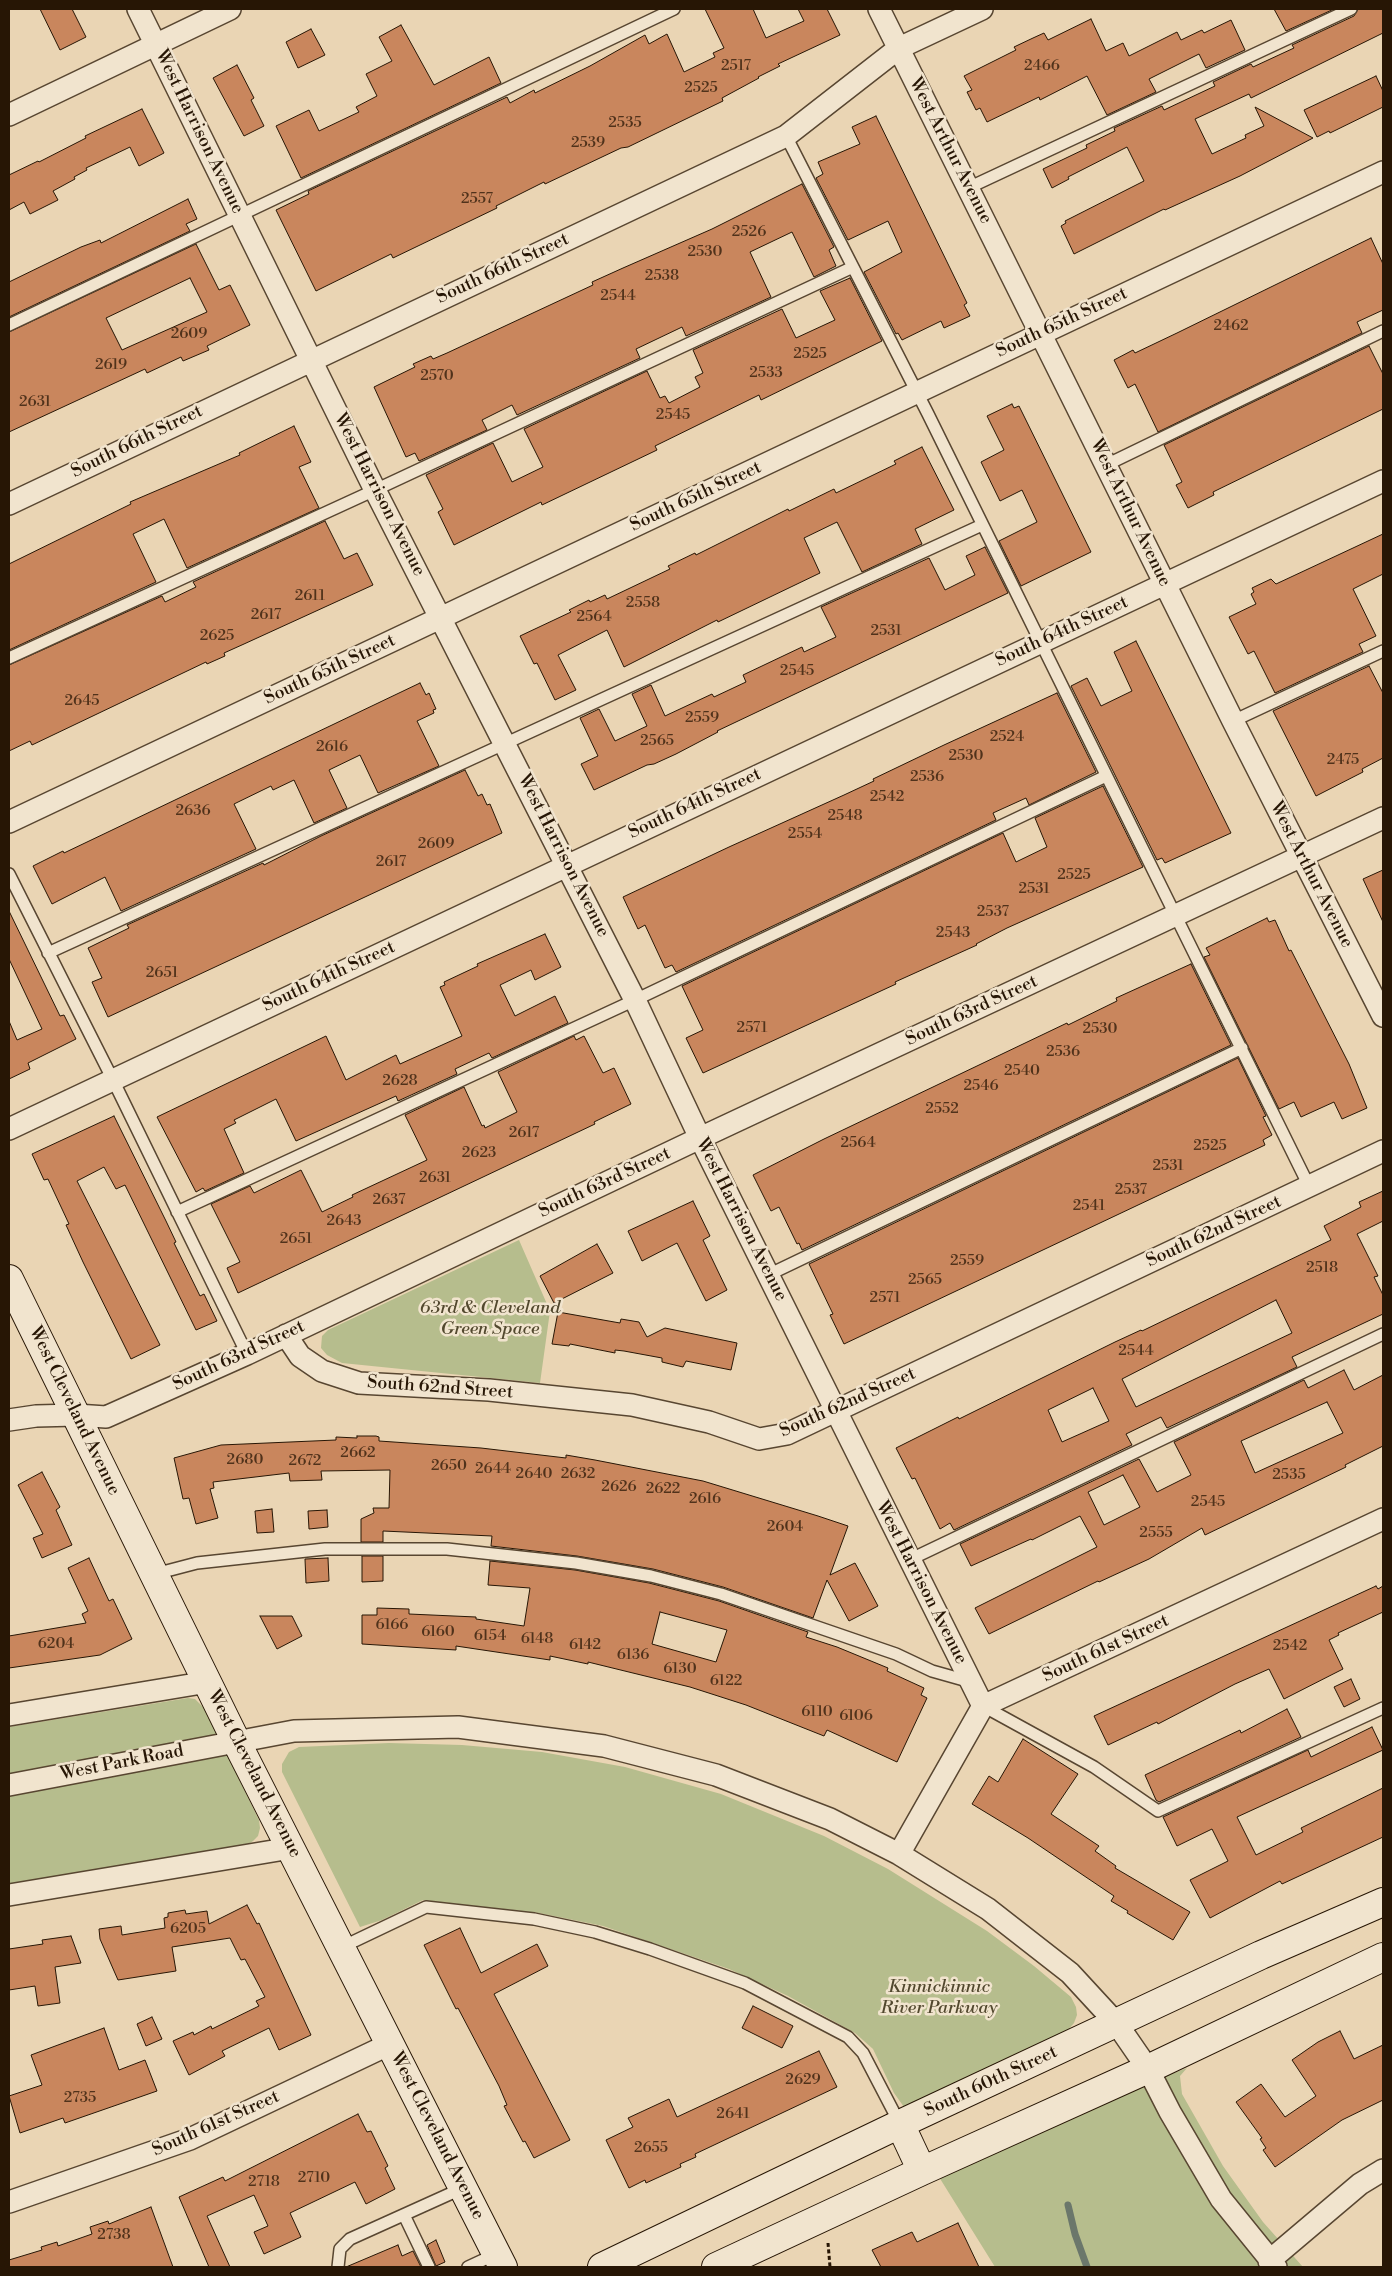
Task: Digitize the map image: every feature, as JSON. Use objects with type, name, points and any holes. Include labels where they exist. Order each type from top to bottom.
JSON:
[{"type":"main road","name":"West Cleveland Avenue","points":[[9,1279],[236,1741],[500,2260]]},
{"type":"main road","name":"South 60th Street","points":[[602,2267],[900,2124],[1262,1955],[1383,1902]]},
{"type":"main road","points":[[716,2267],[1148,2069],[1383,1958]]},
{"type":"main road","points":[[900,2124],[922,2171]]},
{"type":"street","name":"West Harrison Avenue","points":[[138,9],[376,490],[636,1000],[700,1138],[983,1706]]},
{"type":"street","points":[[9,115],[230,9]]},
{"type":"street","name":"West Arthur Avenue","points":[[879,9],[1233,721],[1302,856],[1377,988],[1383,1016]]},
{"type":"street","name":"South 66th Street","points":[[9,504],[311,359],[786,136],[899,48],[982,9]]},
{"type":"street","name":"South 65th Street","points":[[9,822],[1383,172]]},
{"type":"street","name":"South 64th Street","points":[[9,1130],[566,865],[1040,642],[1166,585],[1383,481]]},
{"type":"street","name":"South 63rd Street","points":[[9,1420],[36,1416],[76,1415],[106,1417],[247,1354],[700,1138],[1383,818]]},
{"type":"street","name":"South 62nd Street","points":[[286,1335],[300,1356],[322,1371],[360,1383],[489,1390],[632,1405],[709,1422],[759,1439],[787,1434],[836,1412],[1383,1151]]},
{"type":"street","name":"South 61st Street","points":[[983,1706],[1383,1519]]},
{"type":"street","points":[[9,1716],[208,1682]]},
{"type":"street","points":[[899,1854],[983,1706]]},
{"type":"street","name":"West Park Road","points":[[9,1786],[294,1731],[458,1727],[604,1746],[716,1775],[830,1819],[899,1854],[988,1909],[1070,1972],[1117,2024],[1148,2069],[1170,2112],[1221,2198],[1272,2264]]},
{"type":"street","points":[[9,1895],[291,1848]]},
{"type":"street","name":"South 61st Street","points":[[9,2202],[190,2139],[390,2044]]},
{"type":"street","points":[[1272,2264],[1360,2184],[1383,2170]]},
{"type":"lane","points":[[9,325],[674,9]]},
{"type":"lane","points":[[968,188],[1351,9]]},
{"type":"lane","points":[[786,136],[917,392],[1309,1186]]},
{"type":"lane","points":[[9,658],[376,490],[853,267]]},
{"type":"lane","points":[[1106,465],[1383,331]]},
{"type":"lane","points":[[48,953],[982,525]]},
{"type":"lane","points":[[1233,721],[1383,651]]},
{"type":"lane","points":[[177,1212],[636,1000],[1106,776]]},
{"type":"lane","points":[[9,874],[113,1080],[247,1354]]},
{"type":"lane","points":[[768,1274],[1242,1048]]},
{"type":"lane","points":[[909,1560],[1383,1334]]},
{"type":"lane","points":[[155,1574],[197,1563],[325,1549],[447,1549],[576,1563],[652,1576],[721,1594],[896,1654],[932,1671],[971,1682]]},
{"type":"lane","points":[[983,1706],[1094,1767],[1158,1811],[1383,1708]]},
{"type":"lane","points":[[342,1947],[426,1907],[534,1919],[595,1932],[650,1949],[744,1983],[848,2038],[864,2053],[900,2124]]},
{"type":"lane","points":[[338,2267],[340,2249],[350,2240],[463,2188]]},
{"type":"lane","points":[[404,2215],[429,2267]]},
{"type":"lane","points":[[468,2267],[500,2260]]},
{"type":"path","points":[[828,2243],[830,2267]]},
{"type":"green space","name":"63rd & Cleveland Green Space","points":[[519,1240],[550,1311],[540,1383],[342,1363],[327,1355],[321,1348],[322,1336],[328,1330]]},
{"type":"green space","points":[[188,1698],[195,1699],[204,1708],[259,1820],[258,1836],[244,1847],[9,1885],[9,1727]]},
{"type":"green space","name":"Kinnickinnic River Parkway","points":[[389,1743],[462,1745],[542,1752],[625,1767],[721,1794],[824,1836],[888,1869],[987,1931],[1034,1966],[1071,1997],[1076,2007],[1077,2015],[1074,2023],[1068,2030],[904,2107],[894,2093],[873,2049],[855,2033],[788,1996],[729,1969],[603,1926],[539,1913],[423,1900],[382,1920],[360,1927],[282,1772],[282,1764],[289,1752],[299,1747]]},
{"type":"green space","points":[[1187,2068],[1180,2076],[1182,2094],[1223,2166],[1263,2222],[1303,2267],[995,2267],[939,2177],[1118,2094]]},
{"type":"building","points":[[40,9],[72,9],[86,37],[60,50]]},
{"type":"building","points":[[705,9],[753,9],[766,38],[804,21],[798,9],[827,9],[840,35],[778,64],[780,66],[722,98],[723,101],[628,147],[621,148],[545,184],[544,182],[496,206],[497,208],[393,258],[391,254],[316,291],[276,210],[309,194],[308,191],[507,97],[510,103],[534,90],[535,93],[590,66],[645,35],[649,44],[667,34],[684,72],[715,57],[713,53],[724,48]]},
{"type":"building","points":[[1274,9],[1334,9],[1286,31]]},
{"type":"building","points":[[1358,9],[1383,9],[1383,33],[1251,98],[1249,94],[1195,119],[1212,154],[1246,138],[1245,135],[1264,126],[1255,107],[1313,138],[1240,176],[1164,209],[1074,254],[1061,226],[1066,223],[1065,221],[1144,181],[1127,147],[1068,177],[1069,179],[1052,188],[1043,169],[1087,148],[1086,145],[1115,131],[1114,128],[1162,106],[1164,110],[1215,86],[1213,82],[1251,64],[1253,67],[1294,48],[1292,45],[1354,16]]},
{"type":"building","points":[[1091,19],[1106,51],[1123,43],[1129,56],[1177,32],[1181,40],[1202,30],[1204,33],[1231,20],[1245,50],[1206,68],[1199,54],[1149,79],[1156,92],[1107,115],[1087,76],[1040,100],[1039,97],[987,122],[980,108],[976,110],[967,92],[972,90],[964,76],[1016,50],[1014,47],[1044,33],[1048,40]]},
{"type":"building","points":[[401,25],[434,85],[489,57],[501,83],[301,178],[276,126],[309,110],[319,131],[359,112],[356,107],[377,96],[366,74],[392,61],[379,37]]},
{"type":"building","points":[[311,29],[325,55],[298,68],[286,42]]},
{"type":"building","points":[[237,65],[254,98],[251,100],[264,126],[244,136],[213,78]]},
{"type":"building","points":[[1376,76],[1383,91],[1383,107],[1330,133],[1329,131],[1317,137],[1304,110]]},
{"type":"building","points":[[142,109],[164,153],[139,166],[130,147],[86,168],[87,170],[74,177],[75,179],[53,191],[58,200],[30,214],[24,202],[9,210],[9,175],[39,162],[86,138],[85,136]]},
{"type":"building","points":[[876,116],[967,303],[964,305],[970,316],[944,328],[941,321],[902,340],[898,333],[896,334],[864,272],[902,252],[888,221],[848,240],[816,178],[823,174],[818,162],[860,144],[852,127]]},
{"type":"building","points":[[802,184],[834,247],[829,250],[836,266],[814,277],[792,232],[750,252],[771,297],[686,336],[682,327],[636,349],[640,358],[517,415],[512,405],[482,420],[487,430],[419,461],[415,453],[406,457],[374,387],[415,367],[413,364],[431,356],[433,359],[447,353],[593,285],[592,282],[712,229]]},
{"type":"building","points":[[188,199],[197,219],[186,224],[190,231],[9,317],[9,282],[81,247],[100,240],[101,243]]},
{"type":"building","points":[[1371,238],[1383,264],[1383,310],[1357,322],[1362,333],[1158,432],[1135,384],[1128,388],[1114,360],[1133,350],[1135,353]]},
{"type":"building","points":[[196,244],[219,290],[230,285],[250,325],[207,346],[209,350],[183,361],[181,357],[147,373],[145,369],[9,432],[9,332]],"holes":[[[190,278],[207,312],[122,350],[106,318]]]},
{"type":"building","points":[[850,278],[882,341],[761,400],[759,395],[655,446],[657,450],[542,505],[541,502],[454,545],[438,512],[443,509],[426,475],[493,443],[512,482],[543,467],[524,429],[647,371],[660,398],[665,396],[669,403],[700,387],[695,377],[703,373],[693,350],[782,309],[796,338],[835,320],[820,291]]},
{"type":"building","points":[[1369,346],[1383,374],[1383,409],[1213,492],[1214,495],[1188,508],[1176,485],[1182,482],[1164,445]]},
{"type":"building","points":[[1012,404],[1014,408],[1019,406],[1091,552],[1021,586],[999,541],[1037,522],[1022,490],[1000,501],[981,462],[1004,450],[987,416]]},
{"type":"building","points":[[294,426],[311,462],[299,467],[319,508],[187,568],[164,519],[133,534],[156,582],[9,650],[9,564],[131,504],[130,502],[240,455],[239,453]]},
{"type":"building","points":[[922,447],[954,510],[915,529],[922,544],[862,572],[837,522],[804,538],[820,573],[718,622],[717,620],[624,667],[607,630],[558,655],[576,690],[555,700],[537,663],[534,664],[520,636],[571,612],[569,610],[589,600],[590,602],[605,595],[607,599],[670,569],[668,566],[695,553],[696,555],[788,509],[789,511],[834,489],[836,493],[896,464],[894,461]]},
{"type":"building","points":[[325,521],[344,559],[357,553],[373,585],[224,653],[225,656],[207,664],[206,662],[32,745],[30,741],[9,751],[9,665],[162,596],[165,602],[196,587],[193,582]]},
{"type":"building","points":[[1383,534],[1383,574],[1353,589],[1376,636],[1359,644],[1363,652],[1275,693],[1254,651],[1248,654],[1229,617],[1256,604],[1251,594],[1254,592],[1252,588],[1271,579],[1276,584]]},
{"type":"building","points":[[985,547],[1008,593],[717,731],[676,754],[654,764],[647,765],[594,790],[581,764],[598,756],[580,718],[599,709],[615,741],[647,726],[632,694],[651,685],[665,716],[712,694],[714,697],[746,682],[743,675],[802,647],[804,652],[836,637],[821,607],[929,558],[945,590],[975,575],[966,556]]},
{"type":"building","points":[[1136,641],[1231,833],[1165,863],[1162,858],[1157,860],[1071,686],[1087,678],[1101,706],[1132,691],[1114,652]]},
{"type":"building","points":[[1369,666],[1383,693],[1383,758],[1362,769],[1363,772],[1316,796],[1273,711]]},
{"type":"building","points":[[420,683],[426,695],[429,693],[436,709],[433,710],[434,713],[417,721],[439,766],[378,793],[360,755],[329,770],[347,808],[314,823],[294,780],[273,790],[271,786],[234,804],[256,849],[121,911],[105,877],[52,904],[33,866]]},
{"type":"building","points":[[1057,693],[1096,772],[1029,805],[1026,798],[993,813],[996,820],[676,972],[672,965],[665,968],[645,925],[638,929],[623,897],[874,781],[873,779]]},
{"type":"building","points":[[465,770],[478,796],[482,794],[487,805],[490,804],[502,833],[108,1017],[92,982],[102,978],[88,948],[129,928],[127,925],[263,863],[264,865],[321,836]]},
{"type":"building","points":[[1103,786],[1143,867],[1007,928],[977,945],[895,982],[896,984],[703,1073],[686,1038],[703,1030],[682,986],[1003,833],[1016,862],[1047,847],[1035,818]]},
{"type":"building","points":[[1383,870],[1383,922],[1363,879]]},
{"type":"building","points":[[9,911],[60,1016],[64,1015],[76,1039],[28,1063],[30,1069],[9,1079],[9,1021],[17,1040],[42,1029],[9,959]]},
{"type":"building","points":[[1267,918],[1269,922],[1275,920],[1289,951],[1291,950],[1349,1064],[1367,1108],[1342,1119],[1334,1102],[1301,1117],[1294,1102],[1279,1109],[1204,957],[1210,955],[1206,948]]},
{"type":"building","points":[[545,934],[561,967],[535,980],[531,970],[500,985],[515,1016],[555,996],[568,1023],[492,1058],[489,1053],[455,1069],[457,1074],[398,1101],[396,1096],[296,1141],[276,1099],[234,1120],[236,1123],[224,1129],[244,1173],[205,1191],[203,1188],[196,1192],[157,1117],[326,1036],[346,1080],[396,1055],[400,1064],[462,1036],[440,987],[445,985],[444,982],[478,966],[477,964]]},
{"type":"building","points":[[1191,964],[1231,1045],[802,1250],[799,1243],[797,1244],[779,1207],[771,1211],[753,1175],[1067,1023],[1068,1025],[1117,1001],[1116,998]]},
{"type":"building","points":[[574,1036],[576,1040],[584,1036],[603,1073],[614,1068],[631,1104],[594,1122],[595,1124],[238,1293],[227,1268],[240,1262],[211,1204],[250,1186],[254,1193],[301,1170],[322,1212],[353,1197],[352,1195],[427,1160],[405,1115],[464,1087],[482,1126],[484,1125],[485,1128],[517,1112],[498,1072]]},
{"type":"building","points":[[1238,1058],[1266,1116],[1263,1117],[1272,1135],[1263,1140],[1265,1145],[844,1344],[830,1315],[833,1314],[809,1264]]},
{"type":"building","points":[[114,1116],[166,1221],[176,1242],[174,1243],[200,1296],[204,1294],[217,1321],[196,1330],[125,1185],[116,1189],[104,1167],[77,1181],[160,1345],[131,1359],[83,1262],[66,1225],[69,1224],[48,1179],[44,1180],[32,1154]]},
{"type":"building","points":[[1383,1191],[1383,1221],[1357,1234],[1378,1276],[1374,1277],[1383,1295],[1383,1314],[1292,1357],[1297,1367],[1167,1428],[1161,1417],[1126,1434],[1132,1445],[954,1530],[950,1523],[940,1529],[915,1478],[912,1479],[896,1448],[1331,1240],[1324,1226],[1361,1207],[1359,1202]],"holes":[[[1276,1300],[1292,1333],[1136,1407],[1122,1379]],[[1093,1388],[1109,1421],[1062,1442],[1048,1410]]]},
{"type":"building","points":[[693,1201],[710,1236],[703,1240],[727,1290],[706,1301],[677,1243],[642,1261],[628,1231]]},
{"type":"building","points":[[597,1244],[613,1273],[554,1303],[540,1276]]},
{"type":"building","points":[[558,1312],[620,1323],[621,1319],[639,1322],[647,1337],[665,1328],[737,1343],[731,1370],[686,1361],[683,1367],[662,1362],[662,1358],[624,1351],[615,1350],[615,1353],[570,1344],[569,1346],[552,1344]]},
{"type":"building","points":[[1344,1370],[1354,1390],[1383,1375],[1383,1446],[1345,1465],[1346,1467],[1205,1535],[1202,1528],[1149,1559],[1098,1581],[989,1634],[975,1608],[1097,1547],[1080,1516],[1032,1540],[971,1566],[960,1544],[1139,1459],[1157,1492],[1191,1475],[1174,1442],[1304,1380],[1308,1388]],"holes":[[[1327,1402],[1343,1433],[1255,1473],[1241,1441]],[[1123,1475],[1140,1507],[1104,1525],[1088,1492]]]},
{"type":"building","points":[[357,1436],[376,1436],[379,1437],[379,1441],[481,1448],[566,1458],[566,1455],[595,1460],[703,1481],[818,1516],[848,1526],[830,1575],[855,1563],[878,1606],[849,1621],[827,1580],[813,1618],[723,1587],[653,1569],[577,1556],[491,1546],[492,1536],[383,1531],[383,1542],[361,1542],[361,1519],[374,1513],[373,1508],[389,1508],[390,1470],[321,1471],[322,1480],[290,1481],[289,1473],[213,1482],[214,1488],[210,1489],[218,1518],[196,1524],[189,1498],[183,1499],[174,1458],[221,1445],[336,1440],[336,1437],[357,1438]]},
{"type":"building","points":[[42,1472],[60,1507],[56,1510],[72,1545],[42,1558],[33,1538],[43,1534],[18,1485]]},
{"type":"building","points":[[272,1509],[274,1532],[257,1533],[255,1511]]},
{"type":"building","points":[[327,1510],[328,1527],[309,1529],[308,1511]]},
{"type":"building","points":[[362,1556],[383,1556],[383,1581],[362,1582]]},
{"type":"building","points":[[89,1558],[109,1601],[113,1599],[132,1639],[100,1655],[9,1668],[9,1636],[86,1623],[82,1614],[88,1611],[68,1568]]},
{"type":"building","points":[[328,1558],[329,1581],[306,1583],[305,1559]]},
{"type":"building","points":[[490,1561],[575,1570],[649,1583],[719,1601],[808,1632],[806,1637],[837,1647],[888,1668],[887,1671],[924,1688],[921,1695],[927,1698],[897,1762],[827,1730],[824,1736],[746,1705],[690,1687],[588,1662],[588,1664],[550,1656],[550,1660],[456,1646],[456,1650],[362,1644],[362,1615],[377,1615],[377,1608],[409,1609],[409,1614],[476,1617],[476,1619],[524,1626],[530,1588],[488,1585]],"holes":[[[660,1612],[727,1630],[716,1662],[652,1644]]]},
{"type":"building","points":[[1376,1586],[1378,1589],[1383,1586],[1383,1612],[1338,1633],[1339,1635],[1329,1640],[1343,1669],[1284,1699],[1269,1669],[1235,1684],[1158,1724],[1157,1722],[1108,1745],[1094,1716]]},
{"type":"building","points":[[260,1616],[292,1616],[302,1636],[277,1649]]},
{"type":"building","points":[[1351,1679],[1360,1699],[1344,1707],[1334,1687]]},
{"type":"building","points":[[1287,1709],[1301,1737],[1159,1802],[1156,1800],[1145,1775],[1240,1730],[1241,1733]]},
{"type":"building","points":[[1372,1727],[1383,1750],[1237,1817],[1256,1855],[1303,1832],[1301,1828],[1383,1788],[1383,1837],[1282,1884],[1280,1881],[1210,1918],[1190,1880],[1228,1861],[1212,1829],[1177,1846],[1163,1817],[1308,1750],[1311,1757]]},
{"type":"building","points":[[1023,1739],[1078,1774],[1051,1814],[1099,1846],[1095,1851],[1116,1866],[1115,1868],[1190,1912],[1173,1940],[1127,1913],[1128,1911],[1111,1901],[1114,1896],[1028,1838],[972,1804],[989,1776],[998,1782]]},
{"type":"building","points":[[247,1905],[257,1924],[259,1923],[311,2035],[279,2050],[269,2028],[222,2051],[225,2056],[189,2075],[173,2041],[193,2032],[194,2035],[211,2026],[212,2029],[259,2006],[256,2001],[265,1997],[245,1959],[241,1960],[230,1938],[172,1947],[176,1971],[118,1980],[100,1939],[99,1929],[121,1926],[122,1935],[165,1928],[164,1918],[168,1917],[168,1913],[185,1910],[186,1914],[207,1911],[209,1924]]},
{"type":"building","points":[[460,1928],[481,1973],[537,1944],[548,1966],[494,1994],[570,2140],[534,2158],[525,2141],[523,2142],[504,2106],[507,2105],[499,2086],[458,2008],[456,2009],[424,1945]]},
{"type":"building","points":[[71,1936],[81,1963],[55,1967],[60,2003],[38,2006],[35,1986],[9,1990],[9,1949],[43,1944],[42,1940]]},
{"type":"building","points":[[753,2006],[793,2026],[782,2048],[742,2028]]},
{"type":"building","points":[[152,2017],[162,2039],[146,2046],[137,2024]]},
{"type":"building","points":[[104,2028],[119,2070],[145,2060],[157,2091],[65,2123],[63,2118],[20,2133],[9,2096],[42,2085],[31,2055]]},
{"type":"building","points":[[1340,2031],[1354,2059],[1383,2045],[1383,2100],[1342,2120],[1275,2167],[1263,2150],[1266,2148],[1260,2139],[1262,2138],[1236,2102],[1261,2084],[1285,2117],[1316,2096],[1292,2060],[1318,2042]]},
{"type":"building","points":[[819,2051],[837,2087],[695,2154],[696,2157],[680,2164],[681,2167],[646,2183],[645,2180],[629,2188],[606,2140],[633,2127],[628,2118],[669,2099],[677,2117]]},
{"type":"building","points":[[358,2114],[367,2132],[371,2131],[388,2166],[385,2168],[395,2189],[366,2204],[355,2182],[290,2213],[301,2237],[264,2254],[254,2232],[268,2226],[254,2195],[207,2216],[230,2267],[209,2267],[179,2197],[223,2177],[225,2181]]},
{"type":"building","points":[[151,2207],[173,2267],[9,2267],[9,2260],[42,2250],[41,2247],[57,2242],[58,2246],[92,2234],[90,2227],[108,2221],[109,2224]]},
{"type":"building","points":[[958,2223],[979,2267],[881,2267],[872,2250],[912,2232],[917,2242]]},
{"type":"building","points":[[436,2240],[445,2262],[436,2266],[427,2245]]},
{"type":"building","points":[[398,2245],[402,2256],[413,2251],[421,2267],[346,2267]]},
{"type":"waterway","points":[[1068,2205],[1075,2234],[1087,2267]]}]
